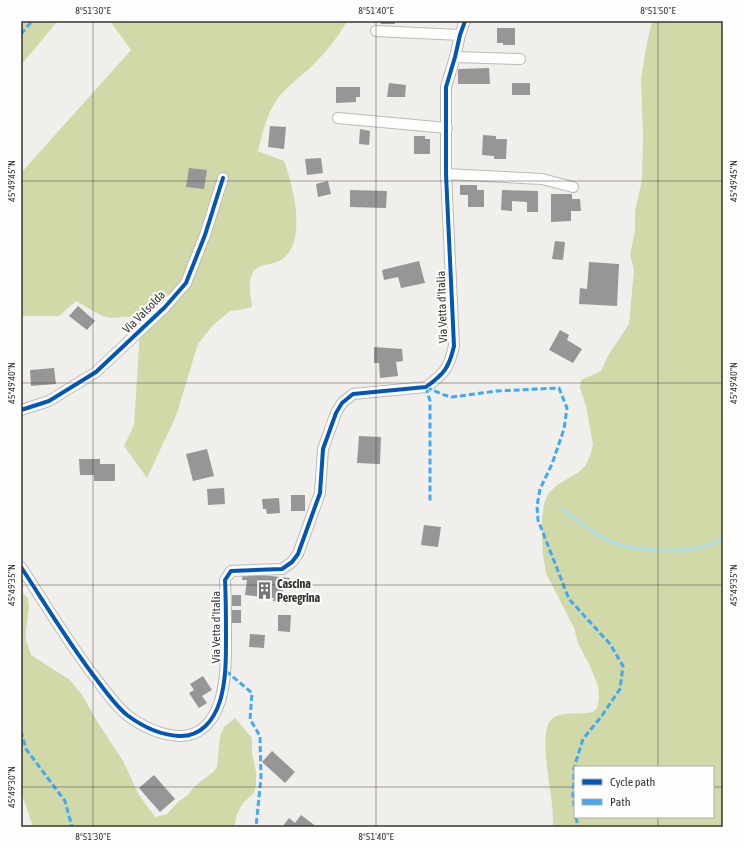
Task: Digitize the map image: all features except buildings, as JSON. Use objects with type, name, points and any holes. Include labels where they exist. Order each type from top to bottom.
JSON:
[{"type":"street","name":"Via Vetta d'Italia","points":[[21,567],[79,657],[126,714],[143,726],[155,732],[170,736],[184,736],[195,733],[206,727],[214,715],[220,700],[226,671],[225,580],[231,571],[282,569],[292,562],[298,554],[320,493],[323,449],[336,414],[342,403],[353,394],[426,387],[435,381],[450,364],[454,346],[446,174],[446,87],[465,21]]},
{"type":"street","points":[[376,31],[460,35]]},
{"type":"street","points":[[455,57],[520,59]]},
{"type":"street","points":[[338,118],[447,128]]},
{"type":"street","points":[[446,174],[542,179],[573,187]]},
{"type":"street","name":"Via Valsolda","points":[[21,410],[49,400],[96,372],[165,307],[186,283],[205,235],[223,178]]},
{"type":"green space","points":[[25,21],[58,21],[21,65],[21,25]]},
{"type":"green space","points":[[110,21],[347,21],[335,40],[321,57],[286,89],[274,104],[266,121],[258,151],[284,161],[288,171],[296,211],[295,238],[291,249],[284,258],[275,263],[258,267],[254,271],[250,282],[252,307],[230,311],[212,326],[198,344],[176,416],[147,478],[124,446],[134,425],[141,316],[110,318],[100,315],[76,301],[59,316],[21,316],[21,173],[131,50]]},
{"type":"green space","points":[[652,21],[723,21],[723,827],[553,827],[545,745],[548,724],[557,716],[593,712],[597,708],[599,699],[598,686],[591,668],[578,643],[574,628],[546,573],[543,555],[542,518],[544,504],[548,494],[557,485],[579,472],[585,466],[590,456],[593,445],[586,406],[580,388],[581,380],[601,371],[609,354],[629,324],[634,270],[630,255],[635,231],[635,211],[642,180],[643,135],[641,80]]},
{"type":"green space","points":[[21,591],[28,598],[29,607],[26,640],[31,655],[70,680],[82,695],[123,761],[139,795],[155,817],[167,814],[179,801],[188,795],[194,787],[213,772],[217,767],[220,736],[224,727],[235,718],[252,738],[252,753],[256,772],[256,785],[254,793],[243,803],[237,814],[234,827],[33,827],[21,792]]},
{"type":"waterway","points":[[562,508],[594,532],[624,546],[660,550],[686,550],[706,546],[723,538]]},
{"type":"marked path","points":[[21,34],[32,21]]},
{"type":"marked path","points":[[426,387],[452,397],[497,391],[559,388],[567,408],[564,429],[552,464],[540,489],[537,506],[538,520],[569,599],[610,644],[623,666],[620,689],[601,717],[583,739],[575,766]]},
{"type":"marked path","points":[[426,387],[430,401],[430,502]]},
{"type":"marked path","points":[[226,671],[252,693],[250,719],[260,736],[261,777],[256,827]]},
{"type":"marked path","points":[[21,731],[26,749],[65,801],[72,827]]},
{"type":"marked path","points":[[574,768],[574,804]]},
{"type":"marked path","points":[[576,818],[578,827]]},
{"type":"cycle path","points":[[21,567],[87,666],[111,699],[127,715],[152,730],[179,736],[194,734],[206,726],[214,715],[220,701],[225,678],[225,580],[231,571],[282,569],[292,562],[298,554],[320,493],[323,449],[336,413],[342,403],[353,394],[426,387],[445,370],[450,360],[454,346],[446,174],[446,87],[465,21]]},
{"type":"cycle path","points":[[21,410],[49,401],[96,372],[165,307],[186,283],[205,235],[223,178]]},
{"type":"place","name":"Cascina Peregrina","points":[[264,591]]}]
